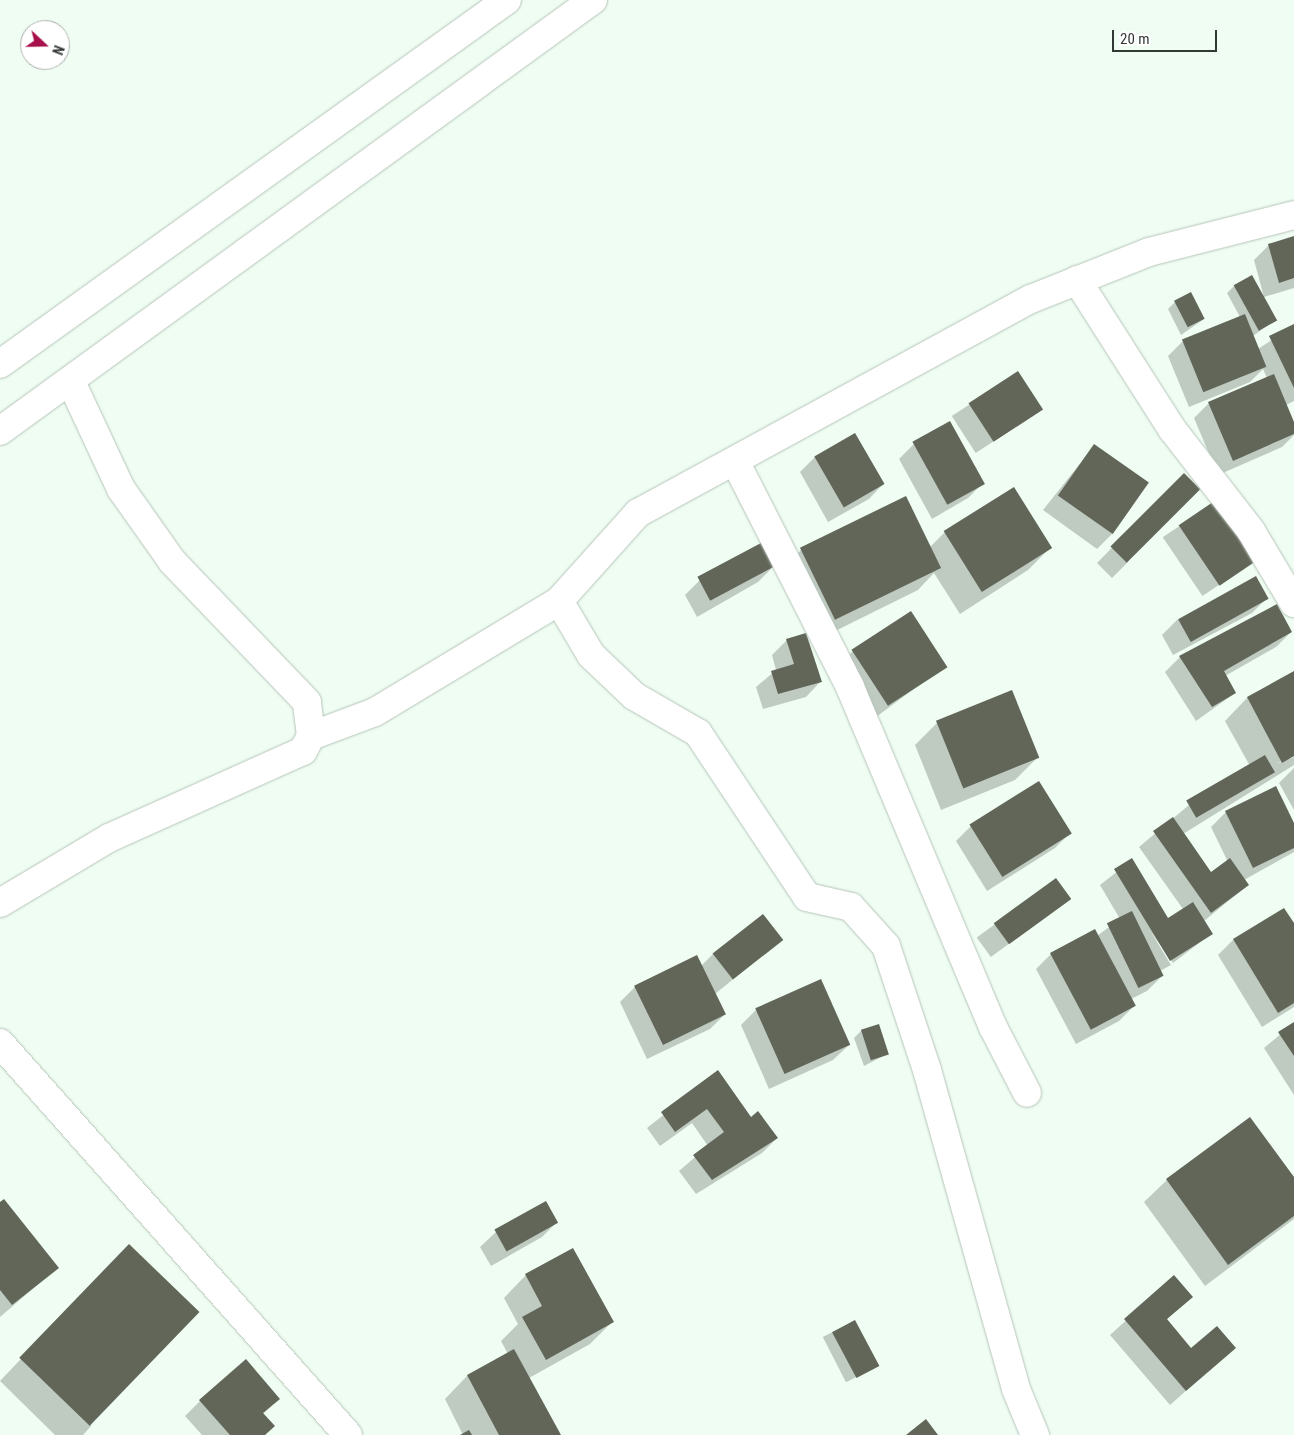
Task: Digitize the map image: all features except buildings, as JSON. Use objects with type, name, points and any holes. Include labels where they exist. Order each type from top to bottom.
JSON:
[{"type":"street","points":[[0,364],[507,0]]},
{"type":"street","points":[[0,431],[71,382],[593,0]]},
{"type":"street","points":[[311,736],[375,712],[560,601],[638,513],[736,463],[1030,299],[1149,252],[1294,215]]},
{"type":"street","points":[[1077,280],[1172,429],[1251,531],[1294,603]]},
{"type":"street","points":[[0,903],[109,838],[303,752],[311,736],[307,702],[172,560],[121,489],[71,382]]},
{"type":"street","points":[[736,463],[850,687],[993,1027],[1027,1093]]},
{"type":"street","points":[[560,601],[591,655],[609,673],[634,696],[698,733],[807,897],[851,907],[886,946],[927,1070],[1016,1389],[1035,1435]]},
{"type":"street","points":[[0,1043],[348,1435]]}]
